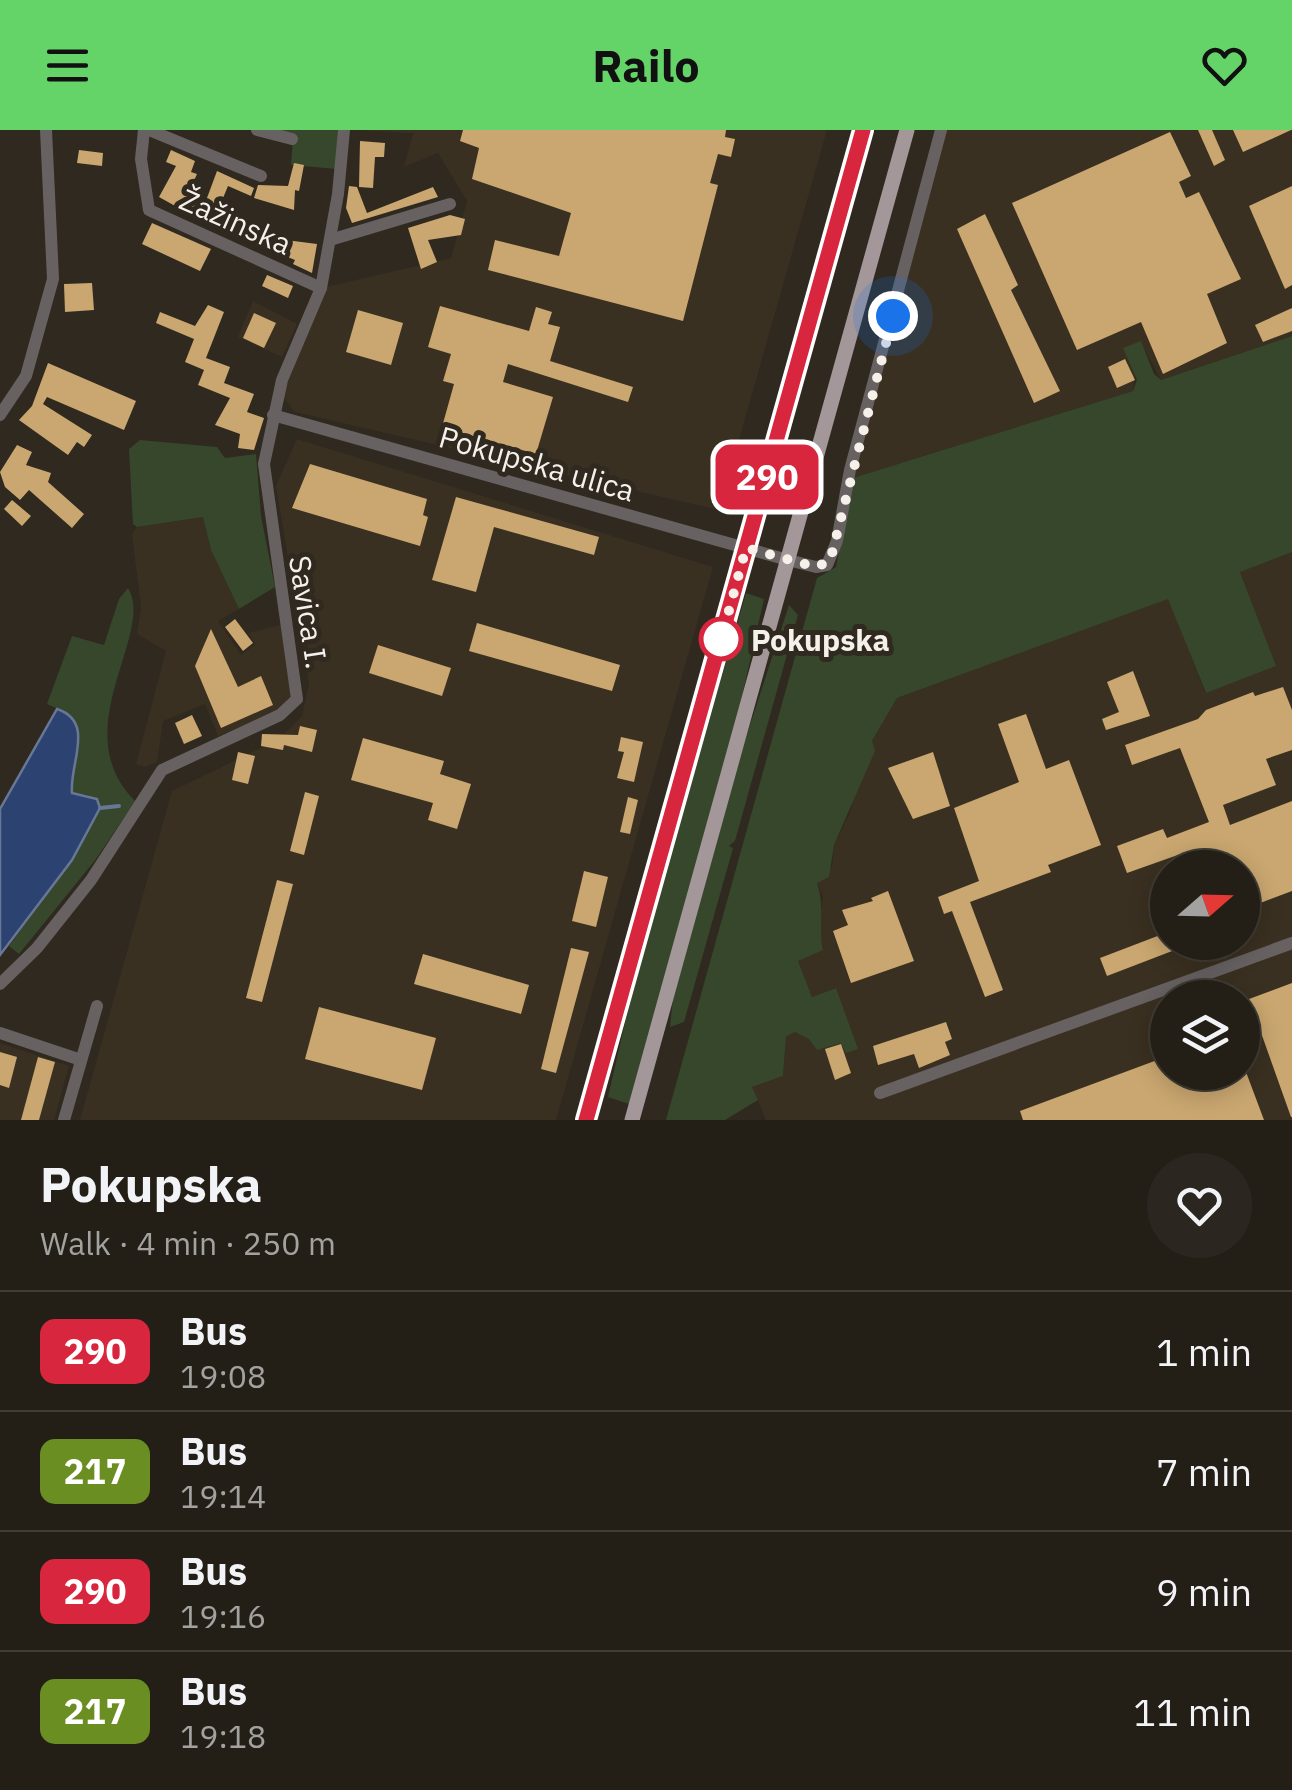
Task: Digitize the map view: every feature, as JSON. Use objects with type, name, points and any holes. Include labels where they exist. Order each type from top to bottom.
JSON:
[{"type":"main road","points":[[586,1120],[863,130]]},
{"type":"main road","points":[[632,1120],[908,130]]},
{"type":"street","points":[[0,415],[26,376],[54,280],[46,130]]},
{"type":"street","name":"Žažinska","points":[[261,176],[146,130],[141,159],[149,210],[321,288]]},
{"type":"street","points":[[256,130],[292,140]]},
{"type":"street","name":"Savica I.","points":[[0,984],[37,948],[90,880],[162,770],[280,715],[298,699],[264,485],[273,415],[292,351],[321,288],[344,130]]},
{"type":"street","points":[[788,560],[820,567],[833,556],[850,470],[941,130]]},
{"type":"street","points":[[330,240],[450,204]]},
{"type":"street","name":"Pokupska ulica","points":[[273,415],[788,560]]},
{"type":"street","points":[[880,1092],[1292,943]]},
{"type":"street","points":[[64,1120],[98,1006]]},
{"type":"street","points":[[0,1033],[81,1060]]},
{"type":"shaded area","points":[[355,130],[827,130],[719,510],[295,412],[284,398],[285,390],[326,287],[451,258],[467,201],[438,153],[404,167],[413,133]]},
{"type":"shaded area","points":[[943,130],[1292,130],[1292,336],[1161,380],[1140,341],[1133,391],[853,478]]},
{"type":"shaded area","points":[[253,301],[297,324],[282,357],[238,337]]},
{"type":"shaded area","points":[[297,439],[713,567],[556,1120],[80,1120],[172,791],[279,739],[302,716],[309,683],[276,486]]},
{"type":"shaded area","points":[[203,517],[211,550],[239,609],[218,621],[241,655],[255,644],[248,633],[281,625],[291,697],[278,711],[218,736],[205,704],[163,721],[157,762],[145,767],[136,764],[166,651],[137,634],[141,607],[132,534],[137,527]]},
{"type":"shaded area","points":[[1292,552],[1292,1120],[766,1120],[752,1087],[783,1076],[786,1037],[795,1032],[809,1039],[835,988],[812,997],[797,960],[823,949],[818,927],[823,897],[817,883],[832,867],[834,845],[849,815],[872,741],[897,698],[1169,598],[1205,693],[1275,666],[1240,571]]},
{"type":"shaded area","points":[[0,1043],[69,1066],[54,1120],[0,1120]]},
{"type":"green space","points":[[269,130],[338,130],[336,169],[291,165],[293,137]]},
{"type":"green space","points":[[1292,336],[1292,552],[1240,572],[1276,666],[1206,693],[1168,599],[897,698],[872,741],[875,751],[834,845],[829,877],[817,883],[823,950],[798,961],[812,997],[836,988],[858,1049],[846,1053],[841,1043],[817,1050],[809,1039],[795,1032],[786,1037],[783,1076],[752,1087],[758,1100],[725,1120],[666,1120],[817,578],[836,567],[853,478],[1133,391],[1137,380],[1123,348],[1141,341],[1154,374],[1161,380]]},
{"type":"green space","points":[[140,440],[217,447],[225,458],[256,454],[261,516],[275,587],[239,609],[211,550],[203,517],[137,527],[133,524],[129,449]]},
{"type":"green space","points":[[128,588],[133,607],[131,630],[109,714],[108,744],[115,773],[135,801],[96,859],[19,954],[9,946],[72,860],[99,808],[88,795],[72,793],[70,777],[79,748],[65,712],[47,704],[72,636],[104,645],[119,599]]},
{"type":"green space","points":[[746,593],[764,599],[735,727],[629,1104],[608,1097],[639,962]]},
{"type":"green space","points":[[789,605],[798,615],[735,841],[729,846],[733,848],[684,1022],[670,1027],[673,998],[739,759]]},
{"type":"water","points":[[57,709],[69,715],[78,734],[72,793],[97,799],[100,808],[72,860],[0,955],[0,809]]},
{"type":"building","points":[[463,130],[726,130],[725,137],[735,139],[731,157],[718,154],[710,183],[718,185],[683,321],[488,270],[495,240],[559,256],[571,213],[472,179],[479,148],[460,141]]},
{"type":"building","points":[[1198,130],[1212,130],[1225,160],[1214,166]]},
{"type":"building","points":[[1233,130],[1291,130],[1243,152]]},
{"type":"building","points":[[1170,132],[1191,176],[1179,182],[1186,198],[1199,192],[1241,279],[1207,294],[1227,343],[1163,374],[1141,322],[1077,350],[1012,203]]},
{"type":"building","points":[[360,141],[385,143],[384,157],[375,157],[373,188],[359,187]]},
{"type":"building","points":[[79,150],[103,153],[102,166],[77,163]]},
{"type":"building","points":[[171,150],[195,161],[191,172],[197,174],[186,199],[204,206],[217,171],[254,188],[251,196],[228,186],[216,215],[286,240],[317,244],[312,273],[293,264],[295,260],[185,215],[186,212],[159,197],[176,166],[166,162]]},
{"type":"building","points":[[294,163],[304,165],[299,191],[295,190],[294,210],[254,198],[258,185],[288,186]]},
{"type":"building","points":[[349,186],[357,187],[367,213],[433,187],[438,197],[352,223],[346,208]]},
{"type":"building","points":[[1292,186],[1292,285],[1285,289],[1249,206]]},
{"type":"building","points":[[985,214],[1018,285],[1011,290],[1060,391],[1034,403],[957,229]]},
{"type":"building","points":[[450,215],[465,219],[461,235],[428,240],[437,262],[421,269],[408,228]]},
{"type":"building","points":[[152,223],[211,249],[200,271],[142,244]]},
{"type":"building","points":[[267,275],[293,286],[288,298],[262,286]]},
{"type":"building","points":[[92,283],[94,310],[65,312],[64,284]]},
{"type":"building","points":[[208,305],[224,312],[206,358],[230,367],[224,383],[254,394],[247,412],[264,418],[254,450],[238,448],[240,434],[215,425],[230,398],[198,385],[204,370],[185,362],[194,339],[156,323],[160,312],[195,326]]},
{"type":"building","points":[[440,306],[529,331],[536,307],[552,312],[548,324],[560,327],[550,361],[633,387],[628,402],[508,364],[503,382],[553,397],[536,454],[442,427],[454,384],[443,381],[451,354],[428,347]]},
{"type":"building","points":[[1292,308],[1292,331],[1263,342],[1255,325]]},
{"type":"building","points":[[358,310],[403,323],[391,365],[346,352]]},
{"type":"building","points":[[254,313],[276,323],[264,348],[243,338]]},
{"type":"building","points":[[1125,359],[1135,380],[1117,388],[1108,367]]},
{"type":"building","points":[[48,363],[136,401],[124,430],[47,397],[43,404],[92,435],[84,447],[77,442],[68,455],[19,420],[32,406]]},
{"type":"building","points":[[17,445],[32,452],[26,465],[51,473],[48,482],[84,514],[72,528],[29,490],[20,500],[5,487],[0,472]]},
{"type":"building","points":[[310,464],[427,499],[423,515],[428,517],[420,546],[292,508]]},
{"type":"building","points":[[456,497],[599,537],[594,555],[494,527],[476,592],[432,580]]},
{"type":"building","points":[[12,500],[31,516],[22,526],[4,509]]},
{"type":"building","points":[[235,619],[253,643],[243,651],[225,627]]},
{"type":"building","points":[[477,623],[620,665],[612,691],[469,651]]},
{"type":"building","points":[[211,629],[238,687],[261,676],[273,705],[221,728],[195,666]]},
{"type":"building","points":[[378,645],[451,668],[442,696],[369,673]]},
{"type":"building","points":[[1133,671],[1150,716],[1106,730],[1102,719],[1119,712],[1107,682]]},
{"type":"building","points":[[1283,687],[1292,710],[1292,750],[1266,759],[1276,785],[1223,805],[1230,825],[1292,801],[1292,891],[1260,903],[1260,850],[1150,850],[1150,865],[1127,873],[1117,846],[1163,829],[1167,838],[1209,822],[1180,748],[1132,765],[1125,745],[1198,719],[1206,710],[1253,692],[1255,696]]},
{"type":"building","points":[[1026,714],[1046,769],[1069,760],[1101,845],[1048,865],[1051,872],[970,902],[1003,990],[985,997],[952,911],[944,914],[938,897],[979,881],[954,808],[1019,782],[998,724]]},
{"type":"building","points":[[192,715],[202,736],[184,744],[175,723]]},
{"type":"building","points":[[300,726],[317,730],[312,752],[284,745],[283,750],[261,746],[262,734],[298,735]]},
{"type":"building","points":[[621,737],[643,742],[634,782],[617,778],[624,752],[618,751]]},
{"type":"building","points":[[363,738],[444,761],[440,774],[471,784],[457,829],[428,820],[433,803],[351,780]]},
{"type":"building","points":[[238,752],[255,756],[248,784],[232,780]]},
{"type":"building","points":[[933,752],[950,806],[913,819],[888,768]]},
{"type":"building","points":[[305,792],[319,796],[304,855],[290,851]]},
{"type":"building","points":[[628,797],[638,800],[630,834],[620,832]]},
{"type":"building","points":[[584,871],[608,877],[596,927],[572,921]]},
{"type":"building","points":[[277,880],[293,884],[262,1002],[246,998]]},
{"type":"building","points":[[888,891],[914,961],[851,983],[833,931],[848,925],[842,910],[873,901],[871,898]]},
{"type":"building","points":[[1150,939],[1150,960],[1107,976],[1100,958]]},
{"type":"building","points":[[571,948],[589,952],[556,1073],[541,1069]]},
{"type":"building","points":[[423,954],[529,985],[521,1014],[414,984]]},
{"type":"building","points":[[1292,983],[1292,1117],[1260,1030],[1260,995]]},
{"type":"building","points":[[319,1007],[436,1038],[422,1090],[305,1059]]},
{"type":"building","points":[[946,1022],[952,1039],[945,1042],[950,1055],[919,1068],[914,1054],[878,1065],[873,1046]]},
{"type":"building","points":[[841,1044],[851,1073],[835,1080],[825,1049]]},
{"type":"building","points":[[0,1052],[17,1057],[9,1088],[0,1085]]},
{"type":"building","points":[[38,1057],[55,1062],[39,1120],[21,1120]]},
{"type":"building","points":[[1150,1063],[1150,1090],[1253,1090],[1264,1120],[1023,1120],[1020,1111]]},
{"type":"waterway","points":[[100,808],[119,806]]},
{"type":"bus line","name":"290","points":[[586,1120],[863,130]]},
{"type":"place","name":"Pokupska","points":[[721,639]]},
{"type":"route","points":[[721,639],[718,651],[746,548],[816,567],[830,561],[850,470],[893,316]]}]
